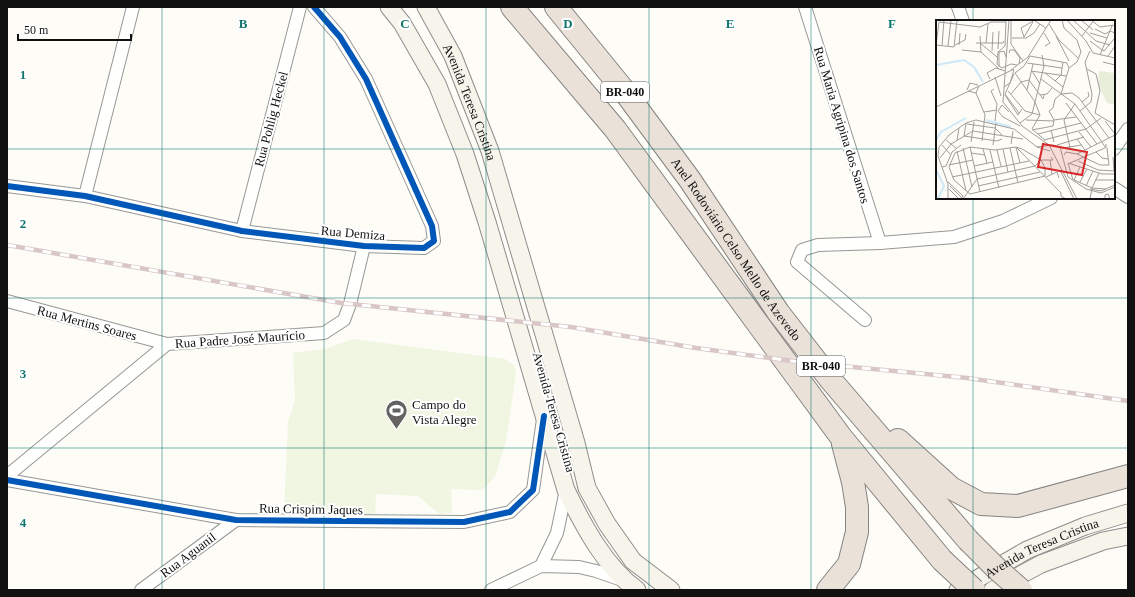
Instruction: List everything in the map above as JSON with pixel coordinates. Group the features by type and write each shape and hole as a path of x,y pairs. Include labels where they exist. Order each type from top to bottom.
{"highway":[{"name":"Anel Rodoviário Celso Mello de Azevedo","path":"512,7 615,129 841,437 942,560 974,590"},
{"name":"Anel Rodoviário Celso Mello de Azevedo","path":"556,7 627,94 690,180 778,312 830,378 968,540 1021,590"},
{"path":"830,378 951,488 981,504 1018,506 1128,476"},
{"path":"828,590 849,564 857,532 857,507 853,482 841,437"}],"main road":[{"name":"Avenida Teresa Cristina","path":"389,7 402,24 437,84 465,154 487,222 566,490 580,518 603,554 631,586"},
{"name":"Avenida Teresa Cristina","path":"426,7 453,56 490,151 576,443 587,488 607,524 632,561 671,590"},
{"name":"Avenida Teresa Cristina","path":"958,590 1028,550 1085,526 1128,514"},
{"name":"Avenida Teresa Cristina","path":"993,590 1041,564 1103,541 1128,536"}],"street":[{"path":"85,196 133,7"},
{"name":"Rua Pohlig Heckel","path":"242,231 300,7"},
{"name":"Rua Demiza","path":"7,186 85,196 242,231 364,246 424,248 434,241 432,226 366,79 340,37 314,7"},
{"name":"Rua Maria Agripina dos Santos","path":"805,7 880,243"},
{"path":"958,7 963,20"},
{"path":"1115,148 1128,129"},
{"path":"1115,189 1128,197"},
{"path":"864,320 797,262 802,250 818,246 954,237 1003,221 1049,199"},
{"name":"Rua Padre José Maurício","path":"7,476 167,344 324,333 344,320 350,304 364,246"},
{"name":"Rua Mertins Soares","path":"7,301 167,344"},
{"name":"Rua Crispim Jaques","path":"7,480 236,520 464,522 510,512 533,490 544,416"},
{"path":"542,566 557,533 566,490"},
{"name":"Rua Aguanil","path":"141,590 236,520"},
{"path":"491,590 542,566 579,566 596,571 631,586"}],"green space":[{"name":"Campo do Vista Alegre","path":"353,339 505,359 514,365 516,374 506,441 495,477 482,490 451,489 452,513 439,514 418,496 376,494 375,515 284,511 288,422 295,400 293,353 325,349"}],"railway":[{"path":"7,245 341,303 571,327 696,348 800,362 967,378 1128,401"}],"cycle path":[{"path":"7,186 85,196 242,231 364,246 424,248 434,241 432,226 366,79 340,37 314,7"},
{"path":"7,480 236,520 464,522 510,512 533,490 544,416"}],"place":[{"name":"Campo do Vista Alegre","path":"397,430"}]}
